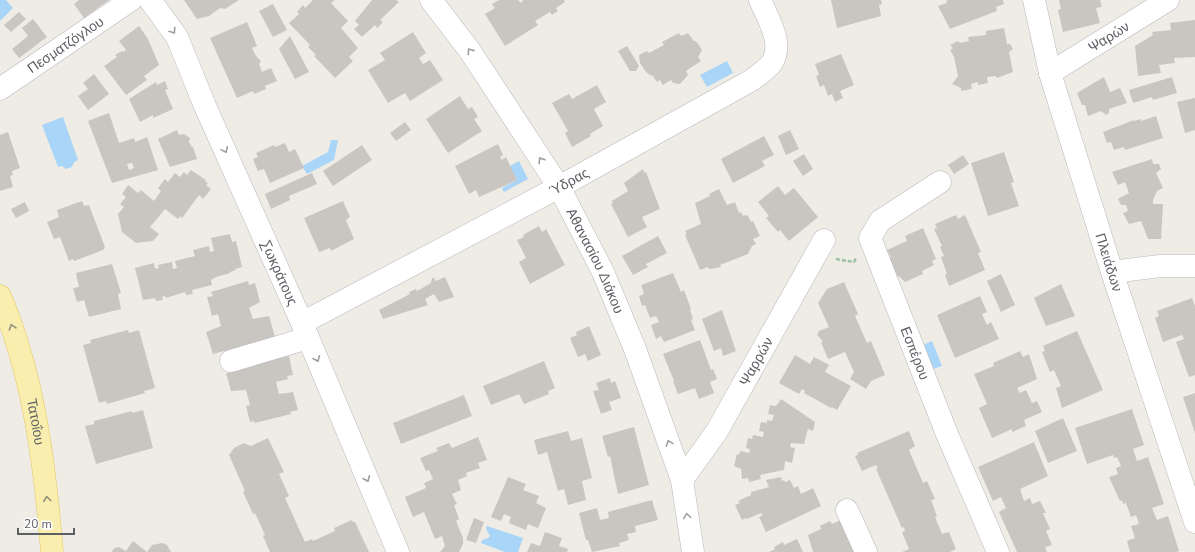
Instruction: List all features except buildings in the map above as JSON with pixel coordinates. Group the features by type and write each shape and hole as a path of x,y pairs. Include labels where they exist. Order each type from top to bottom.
{"main road":[{"name":"Τατοΐου","path":"0,296 21,359 34,414 48,506 52,552"}],"street":[{"name":"Πεσματζόγλου","path":"0,89 131,0"},
{"name":"Σωκράτους","path":"150,0 177,37 205,106 305,331 398,552"},
{"name":"Αθανασίου Διάκου","path":"431,0 470,51 558,187 603,272 635,348 682,480 693,552"},
{"name":"Ύδρας","path":"231,361 305,331 558,187 752,80 771,64 778,50 774,34 760,0"},
{"name":"Πλειάδων","path":"1034,0 1050,73 1112,272 1195,522"},
{"name":"Ψαρών","path":"1050,73 1168,0"},
{"path":"870,238 880,221 940,182"},
{"name":"Εσπέρου","path":"870,238 947,434 998,552"},
{"name":"Ψαρρών","path":"682,480 717,431 820,247"},
{"path":"1112,272 1160,266 1195,266"},
{"path":"847,510 866,552"}],"path":[{"path":"820,247 854,262 870,238"}],"water":[{"path":"0,0 6,0 13,8 0,21"},
{"path":"727,61 733,73 707,87 700,75"},
{"path":"63,117 78,160 74,162 72,167 66,169 62,166 58,167 42,125"},
{"path":"331,140 338,140 334,160 307,174 302,166 328,152"},
{"path":"519,161 528,179 504,192 502,188 517,180 510,166"},
{"path":"932,341 942,366 933,369 923,345"},
{"path":"487,526 523,538 518,552 505,552 481,543 482,540 490,536 486,529"}]}
